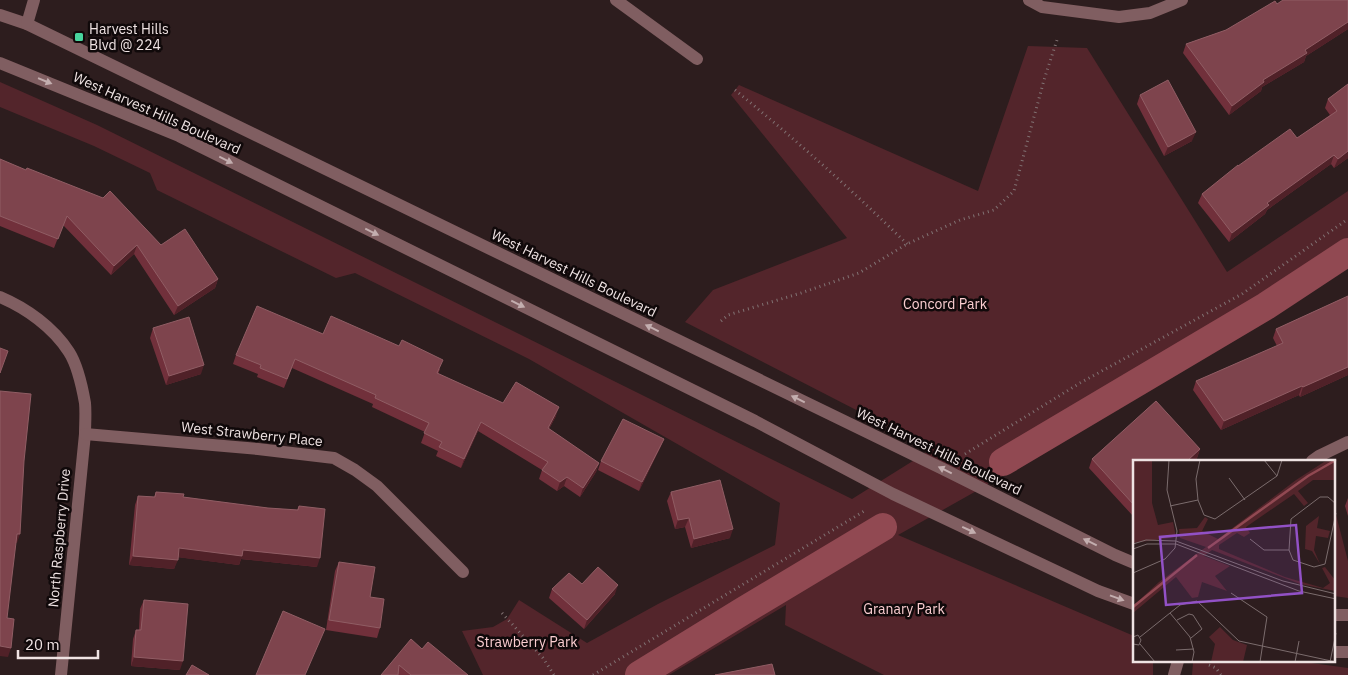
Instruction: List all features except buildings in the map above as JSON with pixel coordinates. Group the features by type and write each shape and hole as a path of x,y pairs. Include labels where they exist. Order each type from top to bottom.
{"street":[{"path":"27,24 34,0"},
{"path":"616,0 697,59"},
{"path":"1029,0 1042,7 1119,17 1150,13 1182,0"},
{"name":"West Harvest Hills Boulevard","path":"0,15 27,24 1133,563"},
{"name":"West Harvest Hills Boulevard","path":"0,63 179,136 746,417 893,494 1098,591 1133,604"},
{"name":"North Raspberry Drive","path":"0,297 34,316 54,333 69,352 79,373 85,404 84,434 62,675"},
{"name":"West Strawberry Place","path":"84,434 258,449 334,458 377,486 463,572"},
{"path":"1313,460 1348,442"},
{"path":"1174,675 1178,662"}],"path":[{"path":"721,321 728,315 859,273 907,244 960,220 994,210 1014,191 1044,80 1058,40"},
{"path":"735,90 799,143 907,244"},
{"path":"966,454 1080,383 1242,294 1348,219"},
{"path":"593,675 866,510"},
{"path":"502,613 544,658 554,675"},
{"path":"1209,665 1216,668 1221,675"}],"green space":[{"path":"1028,46 1087,48 1227,272 1348,191 1348,264 1125,404 898,535 1133,636 1133,662 1153,662 1153,675 884,675 785,625 786,605 669,675 483,675 462,631 493,627 507,619 519,600 587,643 658,604 775,545 780,503 529,359 355,273 336,278 157,190 150,173 94,146 0,107 0,82 97,125 852,499 932,449 685,322 713,290 847,238 731,95 739,85 978,191"},
{"path":"1336,515 1348,561 1348,598 1336,596"},
{"path":"1304,662 1348,668 1348,675 1192,675 1193,663"}],"waterway":[{"path":"1003,462 1266,306 1348,252"},
{"path":"639,675 883,527"}],"place":[{"name":"Harvest Hills Blvd @ 224","path":"79,37"}],"park label":[{"name":"Concord Park","path":"945,304"},
{"name":"Granary Park","path":"904,609"},
{"name":"Strawberry Park","path":"527,642"}]}
